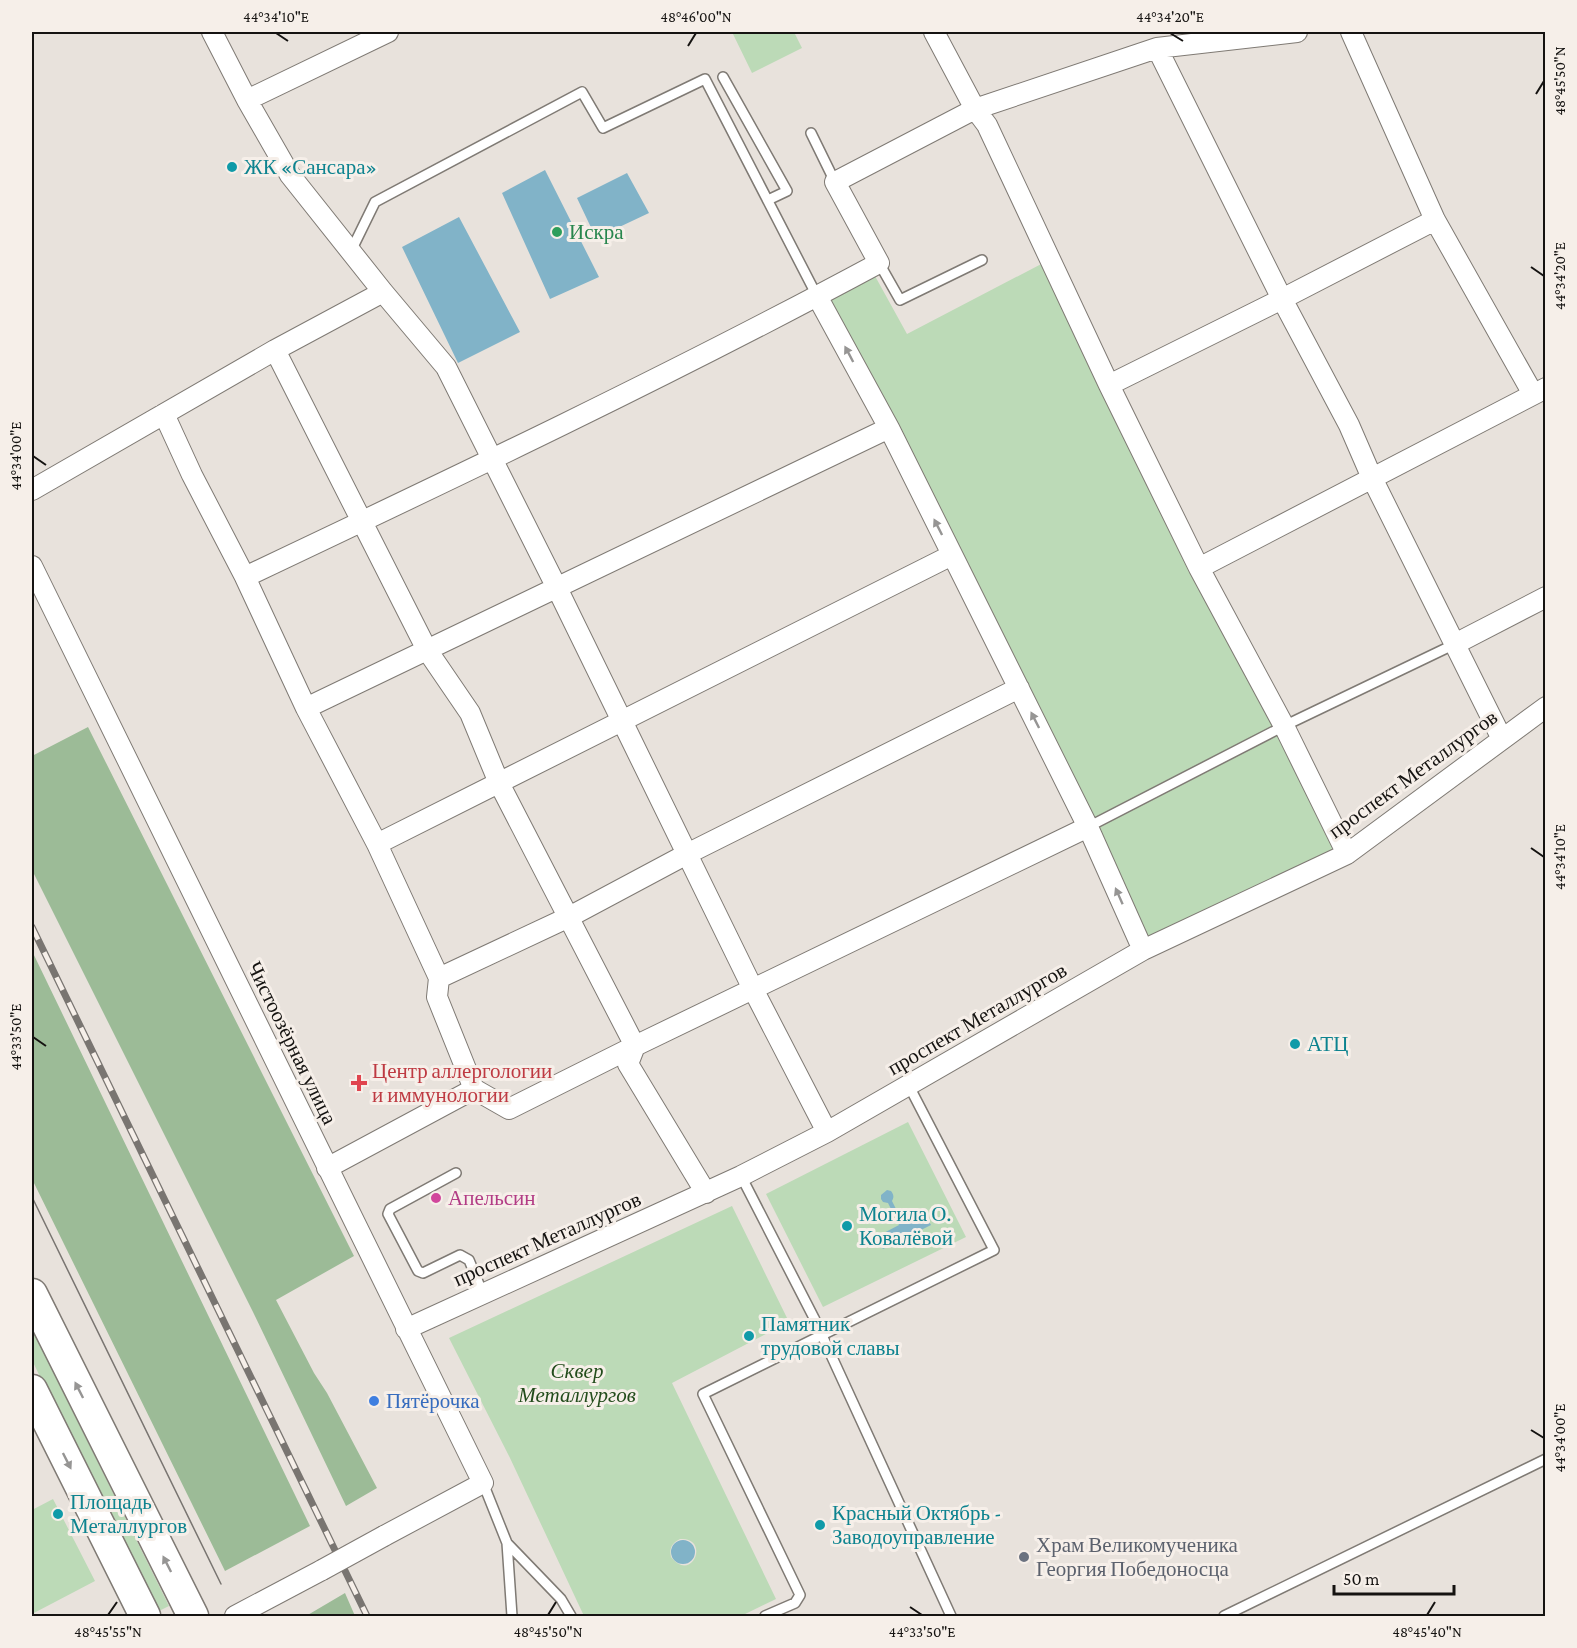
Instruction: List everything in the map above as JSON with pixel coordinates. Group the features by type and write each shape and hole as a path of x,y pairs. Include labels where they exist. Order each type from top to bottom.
{"main road":[{"path":"32,1294 193,1617"},
{"path":"32,1390 145,1617"}],"street":[{"path":"212,32 247,100 290,175 446,367 753,989 827,1132"},
{"path":"247,100 388,32"},
{"path":"934,32 975,109 987,125 1109,385 1199,568 1284,726 1347,854"},
{"path":"245,577 492,460 879,263 835,182 975,109 1157,48 1297,32"},
{"path":"1199,568 1539,391 1435,220 1351,32"},
{"path":"1157,48 1282,298 1349,425 1372,478 1502,739"},
{"path":"1109,385 1435,220"},
{"path":"32,490 275,350 383,292"},
{"path":"818,296 889,428 1019,688 1088,827 1143,950"},
{"path":"275,350 427,650 470,713 499,783 635,1046 628,1064 706,1193"},
{"path":"164,414 192,475 245,577 306,708 377,844 440,978 437,997 474,1089 509,1109 1088,827"},
{"path":"306,708 889,428"},
{"path":"377,844 952,555"},
{"name":"Чистоозёрная улица","path":"32,566 483,1484"},
{"path":"1455,644 1545,597"},
{"path":"440,978 569,917 687,854 1019,688"},
{"name":"проспект Металлургов","path":"406,1329 741,1176 827,1132 909,1086 1143,950 1347,854 1545,707"},
{"path":"327,1168 474,1089"},
{"path":"236,1617 483,1484"}],"lane":[{"path":"723,77 787,191 768,200"},
{"path":"351,252 375,202 582,92 603,128 705,79 818,296"},
{"path":"811,133 835,182"},
{"path":"879,263 900,300 982,260"},
{"path":"1088,827 1284,726 1455,644"},
{"path":"765,1617 795,1603 801,1595 703,1394 994,1250 909,1086"},
{"path":"456,1173 390,1209 388,1214 418,1271 423,1273 464,1256 469,1260 483,1294"},
{"path":"741,1176 822,1334 951,1617"},
{"path":"1224,1617 1545,1459"},
{"name":"Чистоозёрная улица","path":"483,1484 507,1543 512,1617"},
{"name":"Чистоозёрная улица","path":"507,1543 561,1599 571,1617"}],"green space":[{"path":"732,32 794,32 802,48 752,73"},
{"path":"1047,261 1346,850 1151,946 830,300 875,276 907,334"},
{"path":"88,727 354,1256 276,1300 377,1488 346,1506 253,1312 32,870 32,756"},
{"path":"32,951 310,1526 225,1571 32,1179"},
{"path":"908,1122 966,1237 823,1307 766,1194"},
{"name":"Сквер Металлургов","path":"732,1206 789,1322 672,1383 776,1599 741,1616 584,1616 510,1458 449,1338","holes":["680,1539 689,1540 695,1545 695,1557 691,1563 679,1564 671,1557 672,1546"]},
{"path":"32,1329 169,1606 153,1614 32,1360"},
{"path":"53,1499 95,1581 32,1614 32,1510"},
{"path":"345,1593 355,1616 306,1616"}],"water":[{"name":"Искра","path":"545,170 599,277 550,299 502,193"},
{"name":"Искра","path":"627,173 649,213 596,238 577,198"},
{"path":"459,217 520,332 458,363 402,247"},
{"path":"887,1190 893,1194 892,1201 903,1223 924,1213 931,1225 883,1249 876,1237 899,1225 888,1203 881,1199 881,1195"},
{"path":"683,1540 691,1544 695,1552 691,1560 683,1564 675,1560 671,1552 675,1544"}],"tram line":[{"path":"32,1197 221,1584"}],"railway":[{"path":"32,927 367,1616"}],"place":[{"name":"ЖК «Сансара»","path":"232,167"},
{"name":"Искра","path":"557,232"},
{"name":"АТЦ","path":"1295,1044"},
{"name":"Центр аллергологии и иммунологии","path":"359,1083"},
{"name":"Апельсин","path":"436,1198"},
{"name":"Могила О. Ковалёвой","path":"847,1226"},
{"name":"Памятник трудовой славы","path":"749,1336"},
{"name":"Пятёрочка","path":"374,1401"},
{"name":"Площадь Металлургов","path":"58,1514"},
{"name":"Красный Октябрь - Заводоуправление","path":"820,1525"},
{"name":"Храм Великомученика Георгия Победоносца","path":"1024,1557"}]}
